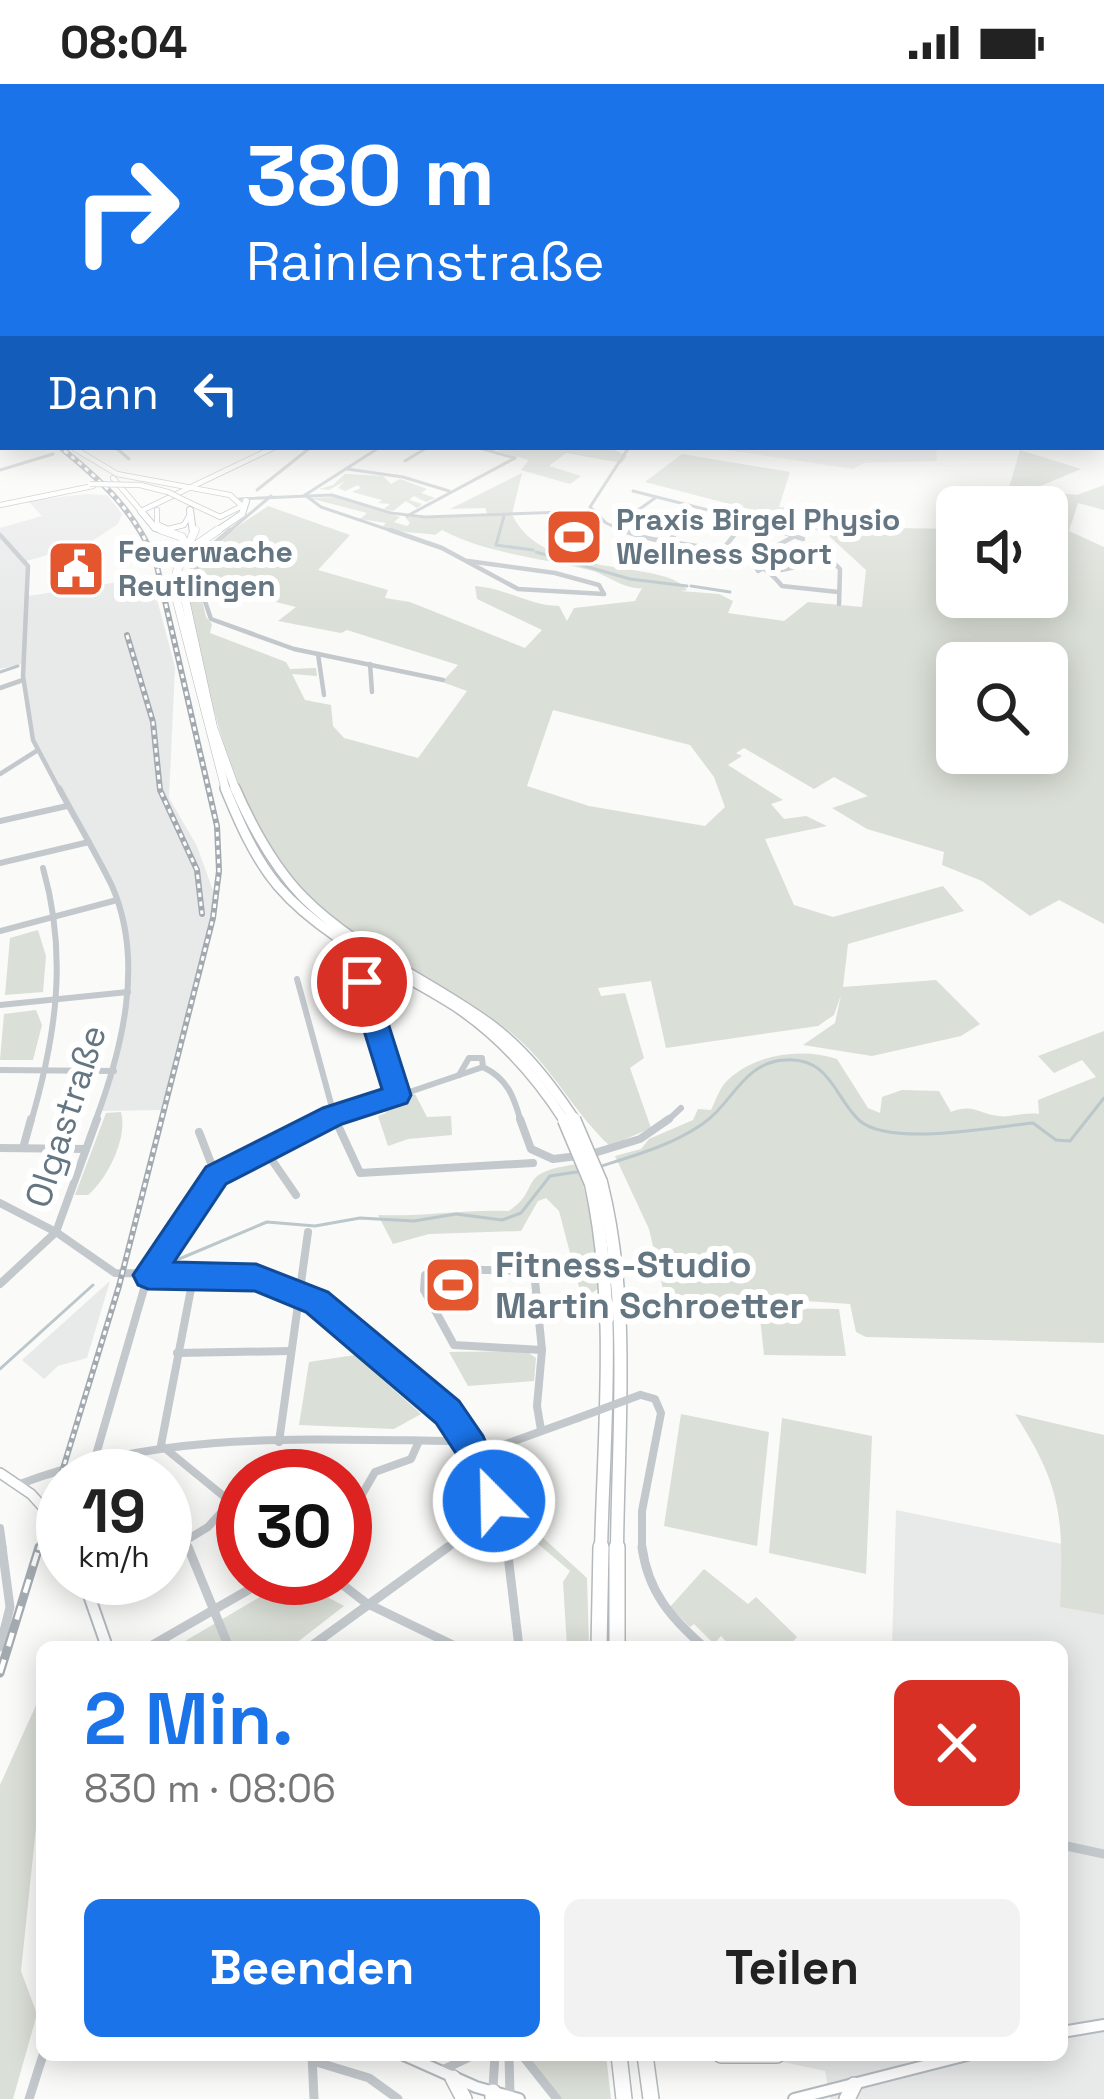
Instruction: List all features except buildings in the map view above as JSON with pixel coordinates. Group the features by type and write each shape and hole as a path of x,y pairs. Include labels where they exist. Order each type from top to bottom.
{"highway":[{"path":"191,549 244,512 243,500"},
{"path":"192,509 196,527 183,573 185,600 231,777 261,847 296,892 336,926 463,1001 502,1031 544,1074 569,1118 596,1183 614,1234 618,1295 617,1641"},
{"path":"141,511 153,527 182,537 191,549"},
{"path":"596,1183 607,1296 598,1641"},
{"path":"620,2061 624,2099"},
{"path":"646,2061 651,2099"},
{"path":"445,2075 464,2099"}],"main road":[{"path":"76,450 100,467 141,511"},
{"path":"100,467 243,500"},
{"path":"209,481 214,489"},
{"path":"0,503 92,485 166,493 208,516 239,511 243,500"},
{"path":"193,487 243,500"},
{"path":"157,510 157,524 173,529 188,522 192,509"}],"street":[{"path":"119,450 129,459"},
{"path":"141,511 268,450"},
{"path":"257,490 307,450"},
{"path":"305,495 376,450"},
{"path":"405,461 423,450"},
{"path":"407,515 515,458 487,450"},
{"path":"592,511 596,492 625,460 628,450"},
{"path":"0,470 54,454"},
{"path":"141,511 157,510 226,469"},
{"path":"347,469 403,477 449,491"},
{"path":"633,490 716,512"},
{"path":"305,495 312,503 467,562 504,584 584,596 605,592 594,583 558,574 467,562"},
{"path":"243,500 334,495 407,515 592,511 616,526 752,559 795,536"},
{"path":"268,496 201,551 195,562 213,621 318,654 442,680"},
{"path":"616,526 655,498"},
{"path":"670,541 698,509"},
{"path":"729,515 803,539"},
{"path":"721,552 746,519"},
{"name":"Olgastraße","path":"0,535 28,566 23,680 38,750 117,900 127,948 128,992 114,1071 56,1232"},
{"path":"817,546 839,569 838,604"},
{"path":"752,559 758,571 767,566 774,572 782,586 838,592"},
{"path":"774,572 831,560"},
{"path":"318,654 324,695"},
{"path":"370,664 372,692"},
{"path":"0,688 23,680"},
{"path":"0,774 38,750"},
{"path":"0,821 68,805"},
{"path":"0,863 89,842"},
{"path":"23,1148 46,1070 63,951 44,868"},
{"path":"0,932 117,900"},
{"path":"297,979 333,1116 363,1175 532,1163"},
{"path":"362,982 398,1095"},
{"path":"0,1005 128,992"},
{"path":"459,1076 472,1057 482,1058 483,1067"},
{"path":"98,1449 148,1275 216,1176 333,1116 483,1067 494,1072 515,1097 529,1146 553,1159 636,1142 664,1127 681,1108"},
{"path":"0,1070 114,1071"},
{"path":"199,1132 216,1176"},
{"path":"0,1148 86,1149"},
{"path":"266,1150 296,1195"},
{"path":"0,1203 56,1232 107,1269 148,1275 256,1277 299,1292 338,1317 428,1392 454,1420 476,1455 508,1545 518,1641"},
{"path":"0,1284 56,1232"},
{"path":"279,1442 308,1232"},
{"path":"541,1430 535,1403 543,1350 534,1271 472,1268 433,1270 425,1275 424,1290 454,1346 543,1350"},
{"path":"161,1445 194,1273"},
{"path":"178,1353 291,1351"},
{"path":"476,1455 640,1395 655,1399 661,1413 640,1521 642,1567 664,1611 697,1641"},
{"path":"372,1477 411,1459 419,1441"},
{"path":"141,1449 279,1442 449,1442"},
{"path":"161,1445 216,1491"},
{"path":"0,1473 36,1501"},
{"path":"20,1484 36,1478"},
{"path":"192,1537 216,1515"},
{"path":"0,1528 10,1606 0,1648"},
{"path":"372,1599 467,1532"},
{"path":"192,1557 226,1641"},
{"path":"92,1605 105,1641"},
{"path":"160,1641 223,1605"},
{"path":"318,1641 363,1605"},
{"path":"370,1605 437,1641"},
{"path":"1068,1846 1104,1854"},
{"path":"1068,2031 1104,2025"},
{"path":"29,2099 41,2061"},
{"path":"312,2061 314,2099"},
{"path":"321,2061 369,2078 398,2099"},
{"path":"416,2061 505,2097"},
{"path":"445,2075 465,2061"},
{"path":"496,2061 505,2097"},
{"path":"505,2097 508,2061"},
{"path":"527,2061 557,2099"},
{"path":"800,2099 850,2092 948,2061"}],"shaded area":[{"path":"614,450 627,456 622,463 566,453 549,466 581,476 570,484 521,470 529,460 498,451"},
{"path":"728,450 936,450 937,461 864,463 853,469"},
{"path":"1020,450 1081,469 1041,486 1010,486"},
{"path":"682,454 790,472 779,507 894,513 898,528 936,529 936,618 1068,618 1068,494 1104,485 1104,510 1078,503 1069,531 1104,547 1104,924 1059,900 1030,916 982,881 942,865 944,852 867,829 832,808 868,796 834,777 814,789 744,748 736,753 742,756 728,765 783,800 771,804 784,819 806,816 827,826 765,839 794,905 833,917 943,886 964,911 848,944 843,987 936,980 980,1024 961,1036 872,1056 803,1045 835,1023 841,995 834,1015 818,1026 666,1048 651,981 598,988 601,996 625,993 644,1058 630,1068 651,1128 610,1146 515,1036 459,996 361,939 320,908 287,872 261,832 224,744 186,577 193,561 206,617 212,624 210,633 286,662 290,669 316,668 317,676 292,674 305,700 331,705 333,726 344,738 418,758 467,691 442,682 458,665 347,630 341,633 278,621 296,607 199,583 197,558 204,549 268,506 350,535 318,570 388,590 385,598 410,602 525,648 542,630 477,599 475,586 559,606 567,621 574,608 635,601 642,588 589,570 477,545 442,530 435,535 389,529 383,526 386,523 360,519 367,513 309,498 336,497 400,517 394,522 407,526 405,517 488,516 485,508 450,509 522,473 512,514 527,535 549,550 675,580 687,590 680,591 719,594 733,601 728,613 784,621 808,602 862,607 866,570 829,536 799,522 645,482","holes":["553,710 690,745 714,777 725,807 705,826 589,806 527,786"]},
{"path":"345,474 383,476 391,484 400,479 427,489 421,493 435,498 426,502 414,496 409,500 422,504 417,508 406,501 393,511 384,509 390,504 378,503 382,500 352,492 361,488 358,485 345,491 338,488 345,481 329,490 319,489"},
{"path":"107,495 122,514 118,524 89,543 27,561 28,596 151,577 175,667 169,798 197,846 216,899 164,1110 101,1111 118,1060 128,960 115,896 34,743 22,664 0,669 0,528 42,516 28,501"},
{"path":"38,930 46,956 43,992 5,995 10,938"},
{"path":"36,1010 42,1025 33,1060 0,1060 4,1014"},
{"path":"1104,1031 1104,1343 866,1337 856,1332 850,1304 747,1297 671,1323 649,1229 615,1156 641,1149 649,1139 693,1120 698,1109 711,1110 736,1073 763,1059 823,1055 837,1059 868,1108 880,1113 882,1097 902,1090 939,1091 951,1112 1039,1114 1038,1100 1096,1077 1082,1060 1054,1073 1038,1056"},
{"path":"415,1094 427,1117 451,1116 452,1135 388,1146 378,1116 386,1113 382,1104"},
{"path":"121,1112 122,1133 109,1168 88,1195 75,1195 106,1113"},
{"path":"578,1164 593,1226 598,1289 590,1294 580,1291 559,1211 546,1198 538,1201 521,1231 429,1234 393,1244 378,1215 509,1211 537,1176"},
{"path":"110,1281 87,1358 58,1366 44,1379 22,1360"},
{"path":"759,1308 839,1309 846,1356 764,1355"},
{"path":"526,1351 536,1358 534,1381 468,1386 449,1352"},
{"path":"355,1355 421,1414 394,1429 299,1425 309,1362"},
{"path":"681,1414 769,1432 757,1546 664,1526"},
{"path":"1015,1414 1104,1435 1104,1615 1060,1607 1057,1506 1043,1464"},
{"path":"782,1418 872,1436 866,1574 769,1553"},
{"path":"500,1496 513,1499 541,1536 587,1578 589,1641 567,1641 563,1582 570,1571 537,1543"},
{"path":"896,1510 1062,1544 1060,1607 1104,1615 1104,2099 830,2099 825,2071 779,2061 1068,2061 1068,1641 892,1641"},
{"path":"704,1569 748,1604 756,1597 797,1637 793,1641 726,1641 721,1636 711,1641 670,1607"},
{"path":"246,1605 344,1606 299,1641 185,1641"},
{"path":"36,1705 36,1827 21,1971 36,2018 13,2099 0,2099 0,1785"},
{"path":"527,2061 607,2061 611,2099 557,2099"}],"waterway":[{"path":"504,516 496,545 533,550"},
{"path":"536,552 630,579 687,586"},
{"path":"691,586 730,592"},
{"path":"0,672 18,666"},
{"path":"598,1167 689,1132 712,1117 748,1076 785,1060 813,1065 860,1121 895,1133 1033,1123 1056,1140 1070,1141 1104,1098"},
{"path":"172,1262 267,1222 315,1226 360,1218 414,1221 456,1214 502,1220 521,1213 550,1176 583,1171"},
{"path":"0,1369 93,1285"}],"railway":[{"path":"64,450 116,498 156,562 217,826 219,871 213,918 119,1286 69,1449"},
{"path":"127,635 153,722 160,790 197,870 202,914"},
{"path":"0,1673 36,1557"}],"place":[{"name":"Praxis Birgel Physio Wellness Sport","path":"574,537"},
{"name":"Feuerwache Reutlingen","path":"76,569"},
{"name":"Fitness-Studio Martin Schroetter","path":"453,1285"}],"route":[{"path":"362,982 398,1095 333,1116 216,1176 148,1275 256,1277 317,1302 447,1412 471,1447 494,1501"}]}
